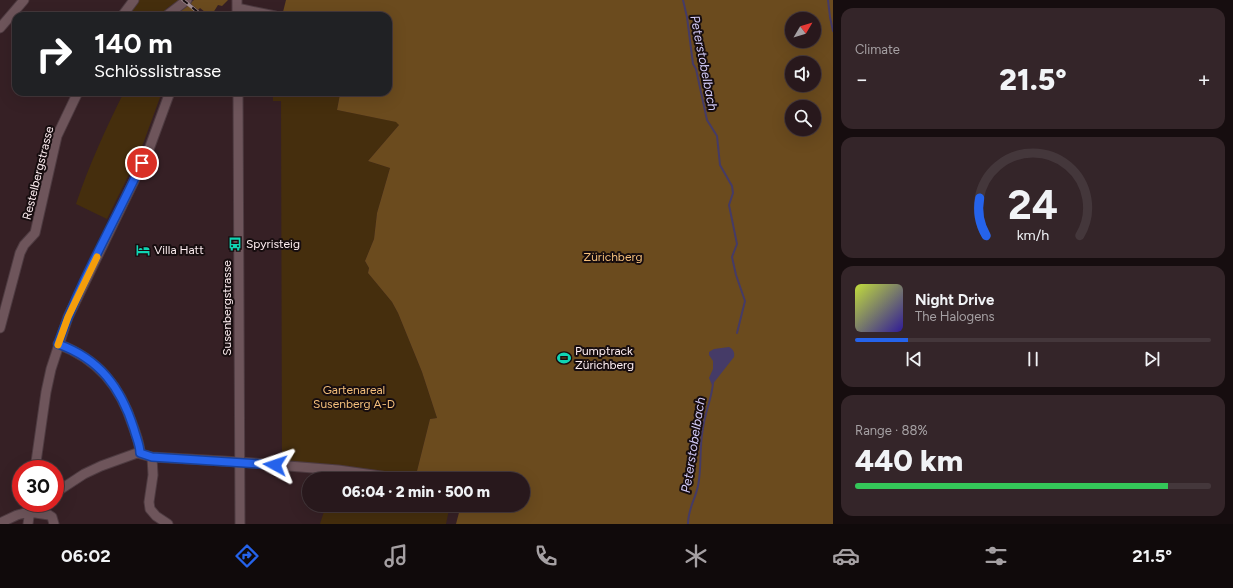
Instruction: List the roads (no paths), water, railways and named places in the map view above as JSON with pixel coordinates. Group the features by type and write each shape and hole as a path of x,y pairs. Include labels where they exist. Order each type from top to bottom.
{"street":[{"path":"14,12 24,0"},
{"path":"125,12 134,0"},
{"path":"171,12 187,0"},
{"path":"237,8 256,12"},
{"path":"0,28 12,14"},
{"name":"Restelbergstrasse","path":"0,328 20,253 24,245 35,233 57,136 76,96"},
{"path":"36,460 46,392 58,344 81,287 148,152 169,96"},
{"name":"Susenbergstrasse","path":"238,96 240,524"},
{"path":"58,344 72,349 86,358 106,376 121,398 129,416 139,444 140,453"},
{"path":"64,487 84,474 95,469 130,455 140,453 152,457 240,462 352,472"},
{"path":"152,457 153,475 149,502 150,509 156,516 168,524"},
{"path":"0,523 23,512"},
{"path":"28,524 30,512"},
{"path":"40,512 51,516 54,524"}],"waterway":[{"name":"Peterstobelbach","path":"683,0 687,17 693,64 696,69 707,120 717,136 720,165 732,186 733,193 729,205 737,244 732,257 736,275 745,301 737,333"},
{"path":"828,0 833,31"},
{"name":"Peterstobelbach","path":"688,524 689,514 698,486 702,435 713,383"}],"railway":[{"path":"183,0 198,12"}],"place":[{"name":"Spyristeig","path":"235,244"},
{"name":"Villa Hatt","path":"143,250"},
{"name":"Pumptrack Zürichberg","path":"564,358"}],"park label":[{"name":"Zürichberg","path":"613,257"},
{"name":"Gartenareal Susenberg A-D","path":"354,397"}]}
